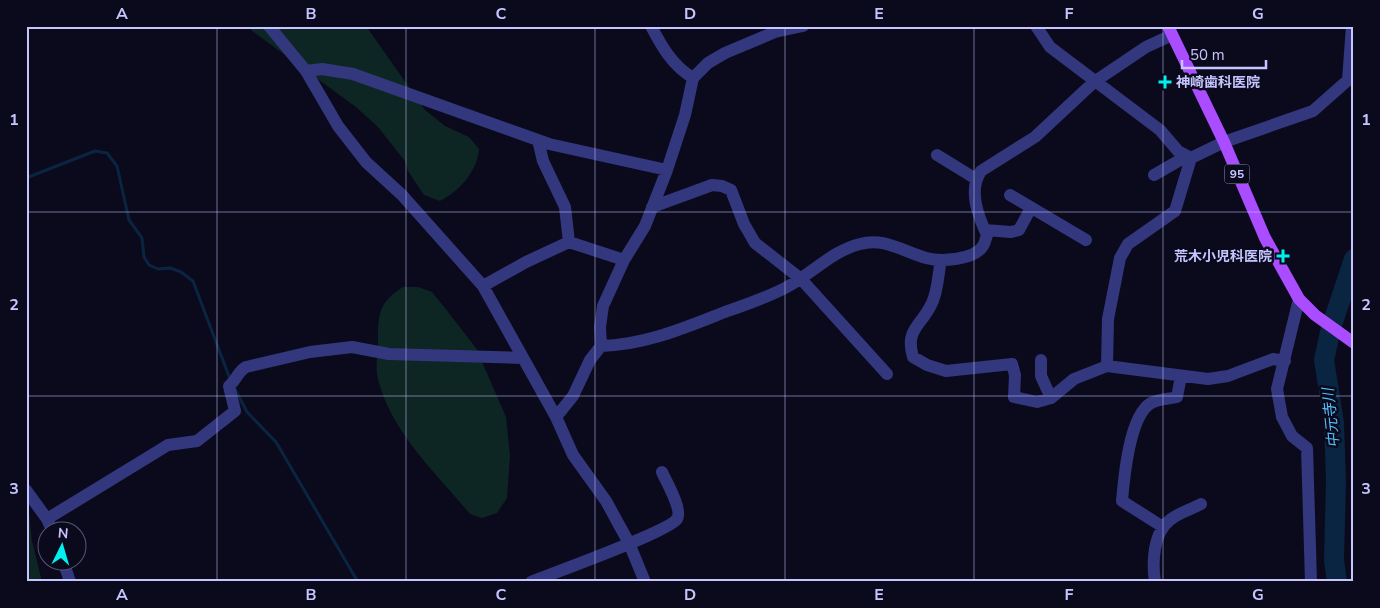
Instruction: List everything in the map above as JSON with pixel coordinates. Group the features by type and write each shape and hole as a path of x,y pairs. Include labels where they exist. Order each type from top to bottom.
{"main road":[{"name":"95","path":"1170,30 1224,142 1265,238 1299,299 1315,315 1354,343"}],"street":[{"path":"269,26 306,71 338,126 366,162 402,195 483,286 556,417 574,455 606,501 630,543 645,582"},
{"path":"651,26 662,47 678,69 693,78"},
{"path":"556,417 573,396 590,360 600,346 603,306 624,260 644,226 667,170 685,115 693,78 708,63 726,53 775,32 803,26"},
{"path":"1036,26 1050,47 1160,130 1178,151 1189,157"},
{"path":"1154,174 1224,142 1313,111 1348,80 1352,26"},
{"path":"600,346 626,345 664,336 759,299 801,279 834,255 862,243 895,245 926,258 941,260 976,252 984,246 987,235 975,197 976,179 981,171 1035,137 1094,82 1170,30"},
{"path":"306,71 322,69 353,74 538,140 667,170"},
{"path":"538,140 543,161 565,207 569,242"},
{"path":"937,155 976,179"},
{"path":"1107,366 1108,320 1120,258 1128,244 1175,211 1189,157"},
{"path":"652,207 666,204 712,185 722,186 731,190 744,224 755,243 801,279 887,374"},
{"path":"1010,195 1086,240"},
{"path":"985,230 1012,232 1019,230 1031,208"},
{"path":"483,286 526,262 569,242 624,260"},
{"path":"941,260 932,305 912,332 910,346 914,357 927,365 946,371 1012,364 1015,375 1014,397 1037,402 1051,398 1074,379 1107,366 1208,379 1228,376 1273,359 1285,361"},
{"path":"1299,299 1285,361 1278,376 1277,389 1282,417 1292,436 1307,448 1308,563 1311,582"},
{"path":"57,520 168,445 197,441 213,430 235,411 233,383 238,372 246,367 310,352 352,347 389,354 523,358"},
{"path":"1042,360 1042,376 1051,398"},
{"path":"1163,527 1122,501 1125,465 1136,424 1150,404 1177,397 1181,376"},
{"path":"531,582 630,543 669,525 677,518 679,510 662,472"},
{"path":"26,490 47,520"},
{"path":"1155,582 1152,566 1155,548 1163,527 1170,519 1201,504"},
{"path":"66,570 70,582"}],"green space":[{"path":"250,26 366,26 425,110 445,126 469,137 479,149 478,157 471,173 454,192 440,201 424,195 408,171 405,161 378,127 356,107 251,30"},
{"path":"403,287 418,287 432,292 445,308 476,348 506,417 510,456 507,498 497,513 482,518 470,514 416,451 393,417 384,398 377,370 380,316 389,298"},
{"path":"26,485 32,541 42,582 26,582"}],"waterway":[{"path":"26,178 95,151 107,153 117,166 129,220 142,238 144,257 149,265 158,269 170,268 181,272 193,281 230,379"},
{"name":"中元寺川","path":"1337,582 1334,560 1336,481 1334,423 1324,360 1331,328 1354,259"},
{"path":"235,389 247,412 276,442 358,582"}],"place":[{"name":"神崎歯科医院","path":"1165,82"},
{"name":"荒木小児科医院","path":"1283,256"}]}
